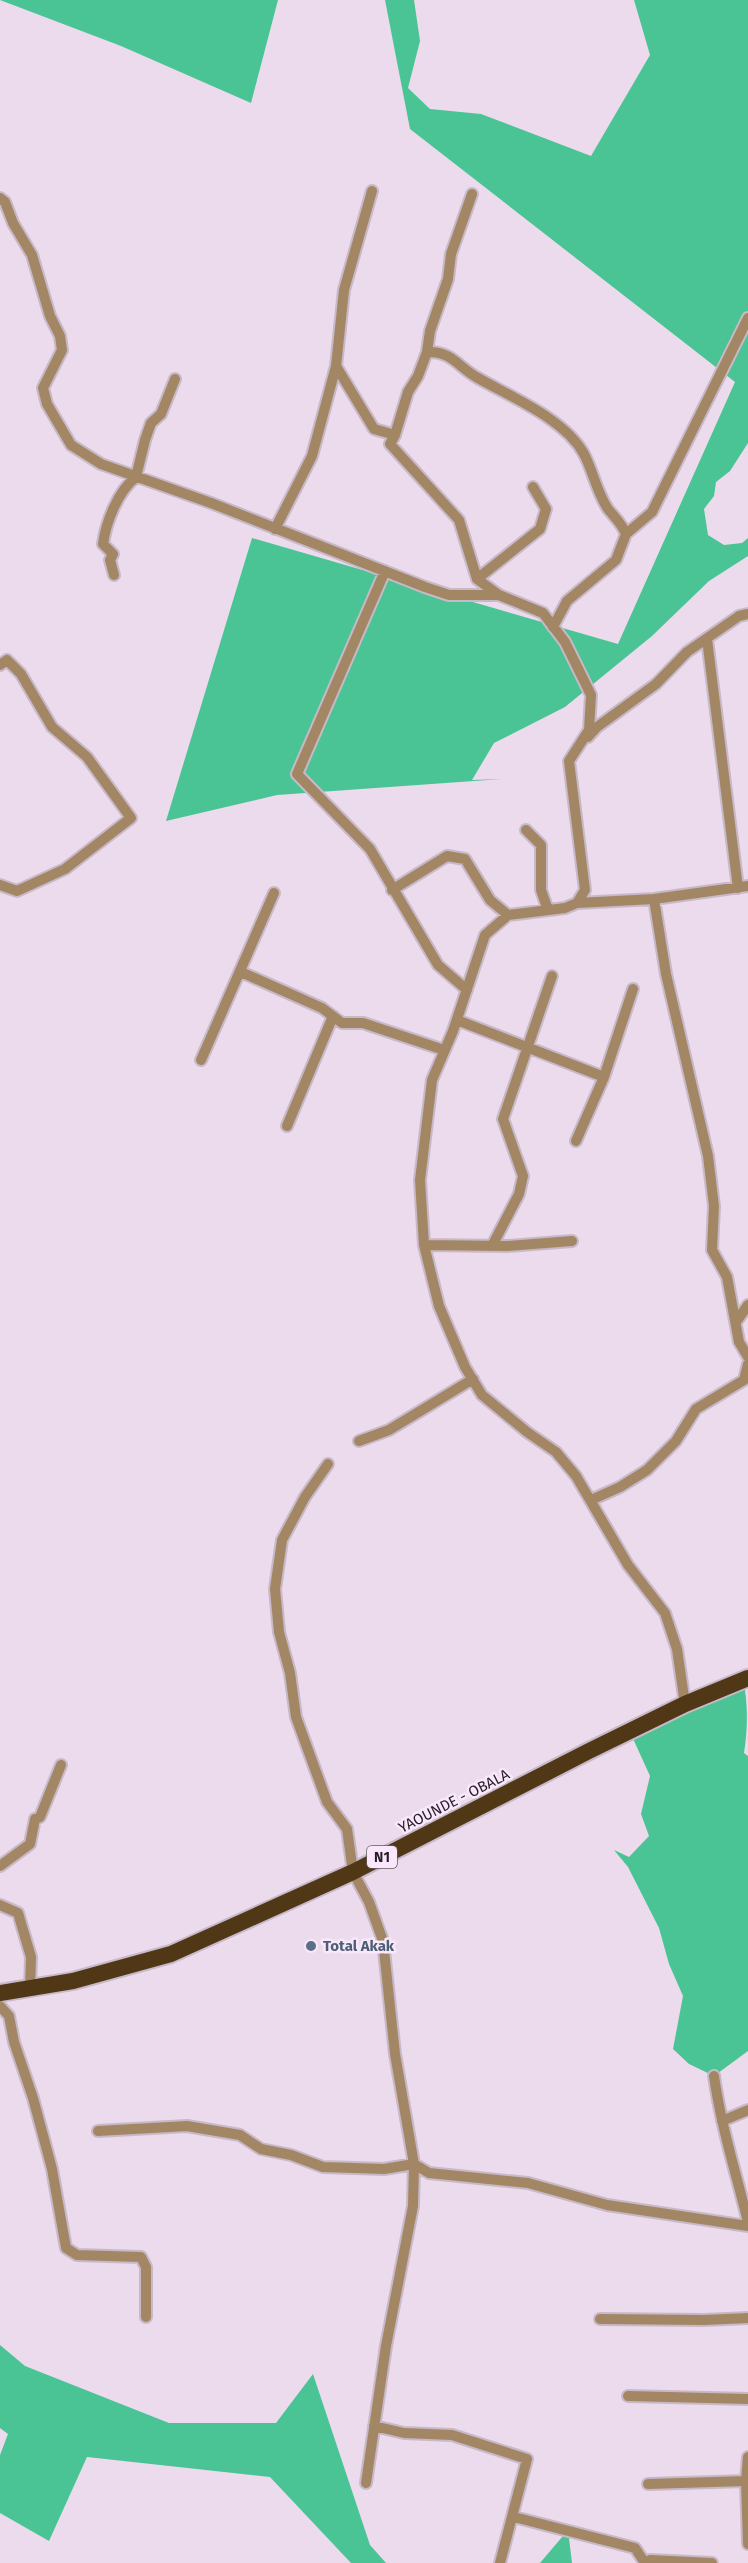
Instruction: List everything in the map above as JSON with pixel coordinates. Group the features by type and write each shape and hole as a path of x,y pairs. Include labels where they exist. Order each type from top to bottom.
{"highway":[{"name":"YAOUNDE - OBALA","path":"0,1993 30,1990 171,1954 353,1872 685,1704 748,1678"}],"street":[{"path":"275,530 312,456 336,366 344,290 372,191"},
{"path":"472,194 451,255 448,279 430,331 427,352 418,376 408,392 390,444 459,520 477,579 499,595 543,613 565,642 591,695 590,730 582,744"},
{"path":"0,198 5,202 13,223 32,255 50,316 60,336 62,350 44,382 47,404 71,445 101,464 211,502 275,530 449,595 499,595"},
{"path":"553,627 567,602 616,560 626,534 652,512 748,318"},
{"path":"427,352 439,351 455,358 474,376 562,428 584,454 608,509 621,520 626,534"},
{"path":"336,366 374,429 395,435"},
{"path":"114,575 110,560 113,554 103,544 105,532 126,485 136,477 145,440 152,423 161,414 175,379"},
{"path":"477,579 540,528 546,509 533,487"},
{"path":"386,571 297,774 370,849 438,965 467,990"},
{"path":"577,903 585,890 584,863 569,761 574,751 597,727 643,694 687,652 739,616 748,614"},
{"path":"685,1704 677,1649 665,1612 628,1565 576,1476 556,1452 482,1395 472,1378 439,1306 424,1245 420,1180 432,1080 457,1020 485,935 508,915 565,908 577,903 654,899 743,887 707,639"},
{"path":"0,665 7,660 21,674 52,727 87,757 131,818 65,869 17,891 0,885"},
{"path":"526,830 541,845 541,890 548,910"},
{"path":"392,890 447,856 465,859 490,900 508,915"},
{"path":"201,1060 242,972 274,893"},
{"path":"654,899 666,974 708,1156 714,1206 712,1250 727,1277 739,1341 748,1357"},
{"path":"242,972 322,1008 342,1023 363,1023 444,1050"},
{"path":"492,1246 519,1194 522,1176 503,1119 552,976"},
{"path":"576,1141 604,1077 633,989"},
{"path":"287,1126 333,1016"},
{"path":"457,1020 604,1077"},
{"path":"424,1245 492,1246 572,1241"},
{"path":"736,1322 748,1305"},
{"path":"591,1500 620,1488 647,1470 676,1441 696,1409 744,1380 748,1364"},
{"path":"359,1441 389,1430 472,1378"},
{"path":"328,1464 305,1497 282,1540 275,1589 279,1632 290,1673 296,1717 327,1802 347,1829 353,1872 369,1902 383,1941 395,2054 414,2164 413,2206 366,2483"},
{"path":"0,1866 30,1844 35,1819 40,1817 61,1765"},
{"path":"0,1905 18,1913 31,1957 30,1990"},
{"path":"0,2006 9,2016 14,2042 22,2059 36,2108 52,2169 66,2248 78,2255 141,2257 146,2266 146,2317"},
{"path":"714,2076 722,2121 748,2222"},
{"path":"722,2121 748,2110"},
{"path":"98,2131 187,2126 240,2135 261,2149 291,2155 323,2167 384,2169 414,2164 429,2173 528,2182 607,2205 748,2226"},
{"path":"600,2319 748,2318"},
{"path":"628,2396 748,2399"},
{"path":"374,2426 404,2433 452,2435 527,2459 500,2563"},
{"path":"748,2457 746,2481 748,2544"},
{"path":"648,2484 746,2481"},
{"path":"513,2517 635,2548 645,2563 650,2560 712,2563"}],"green space":[{"path":"0,0 278,0 251,103 121,46"},
{"path":"385,0 414,0 420,41 408,88 430,109 481,114 591,156 650,55 634,0 748,0 748,443 730,471 716,482 714,496 704,509 708,535 724,545 742,543 748,538 748,556 709,581 652,636 565,707 494,743 472,780 502,779 277,795 166,821 252,538 618,644 735,382 410,129"},
{"path":"743,1678 747,1715 744,1753 748,1756 748,2051 714,2076 689,2064 673,2049 683,1996 669,1964 659,1928 628,1867 614,1850 629,1857 649,1836 641,1814 650,1776 630,1732"},
{"path":"0,2345 25,2366 169,2423 276,2423 313,2374 370,2545 386,2563 351,2563 270,2477 87,2457 49,2541 0,2513 0,2455 8,2434 0,2428"},
{"path":"568,2530 572,2563 540,2563"}],"place":[{"name":"Total Akak","path":"311,1946"}]}
